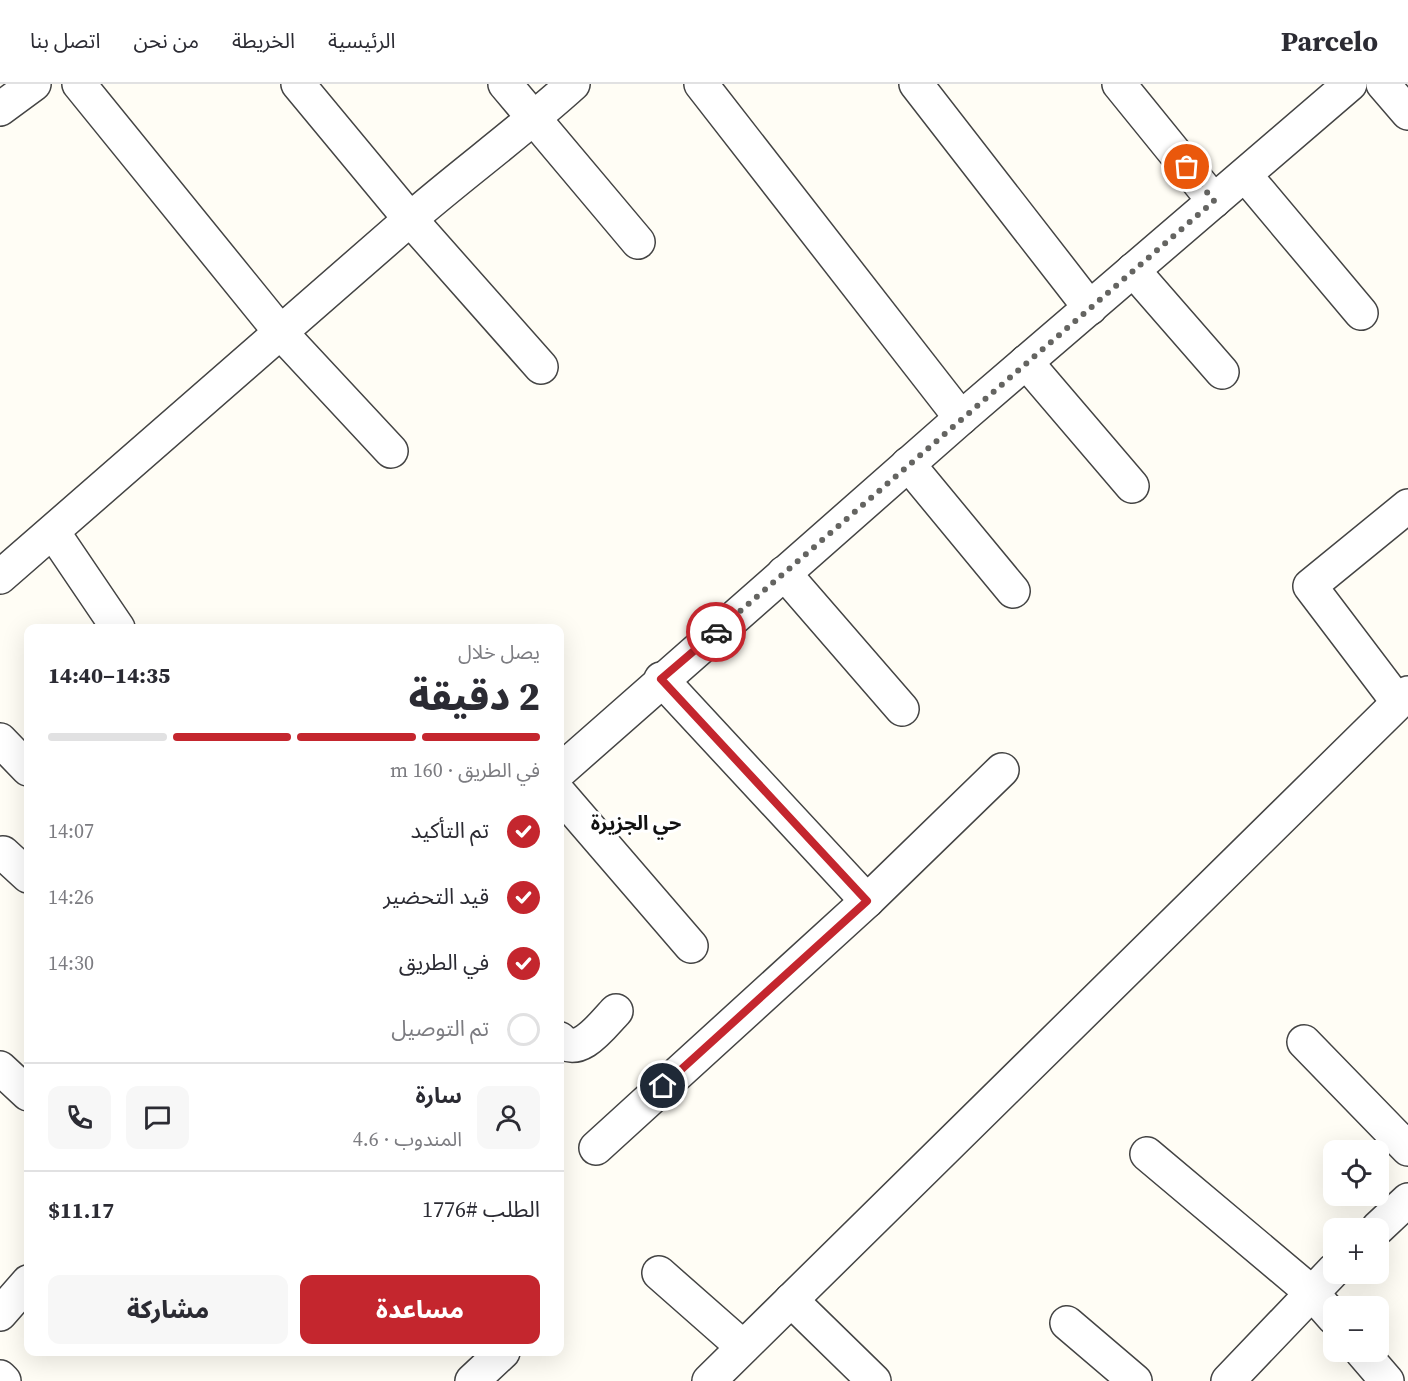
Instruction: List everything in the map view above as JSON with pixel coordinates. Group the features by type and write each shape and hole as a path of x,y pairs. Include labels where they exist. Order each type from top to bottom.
{"street":[{"path":"0,109 34,84"},
{"path":"79,84 282,334 391,451"},
{"path":"298,84 410,219 541,367"},
{"path":"505,84 638,242"},
{"path":"0,577 282,334 410,219 533,120 573,84"},
{"path":"701,84 961,418"},
{"path":"916,84 1090,308"},
{"path":"1119,84 1214,201"},
{"path":"1383,84 1408,113"},
{"path":"564,767 661,679 908,464 1245,175 1337,88"},
{"path":"1245,175 1362,313"},
{"path":"1133,270 1222,372"},
{"path":"1026,362 1132,486"},
{"path":"908,464 1013,591"},
{"path":"709,1381 1403,697 1310,586 1408,506"},
{"path":"53,532 115,624"},
{"path":"784,573 902,709"},
{"path":"661,679 867,901"},
{"path":"0,740 24,766"},
{"path":"596,1148 867,901 1002,770"},
{"path":"564,799 691,946"},
{"path":"3,853 24,872"},
{"path":"564,1041 572,1046 585,1042 616,1011"},
{"path":"1304,1042 1408,1149"},
{"path":"0,1068 24,1091"},
{"path":"1148,1154 1322,1281 1327,1296"},
{"path":"1389,1218 1408,1200"},
{"path":"659,1273 743,1347"},
{"path":"1228,1381 1322,1281"},
{"path":"791,1300 874,1381"},
{"path":"1067,1323 1135,1381"},
{"path":"472,1381 499,1356"},
{"path":"1371,1362 1387,1381"},
{"path":"0,1377 4,1381"}],"way so far":[{"path":"716,632 1214,201 1187,167"}],"district":[{"name":"حي الجزيرة","path":"636,823"}],"route":[{"path":"663,1086 867,901 661,679 716,632"}]}
